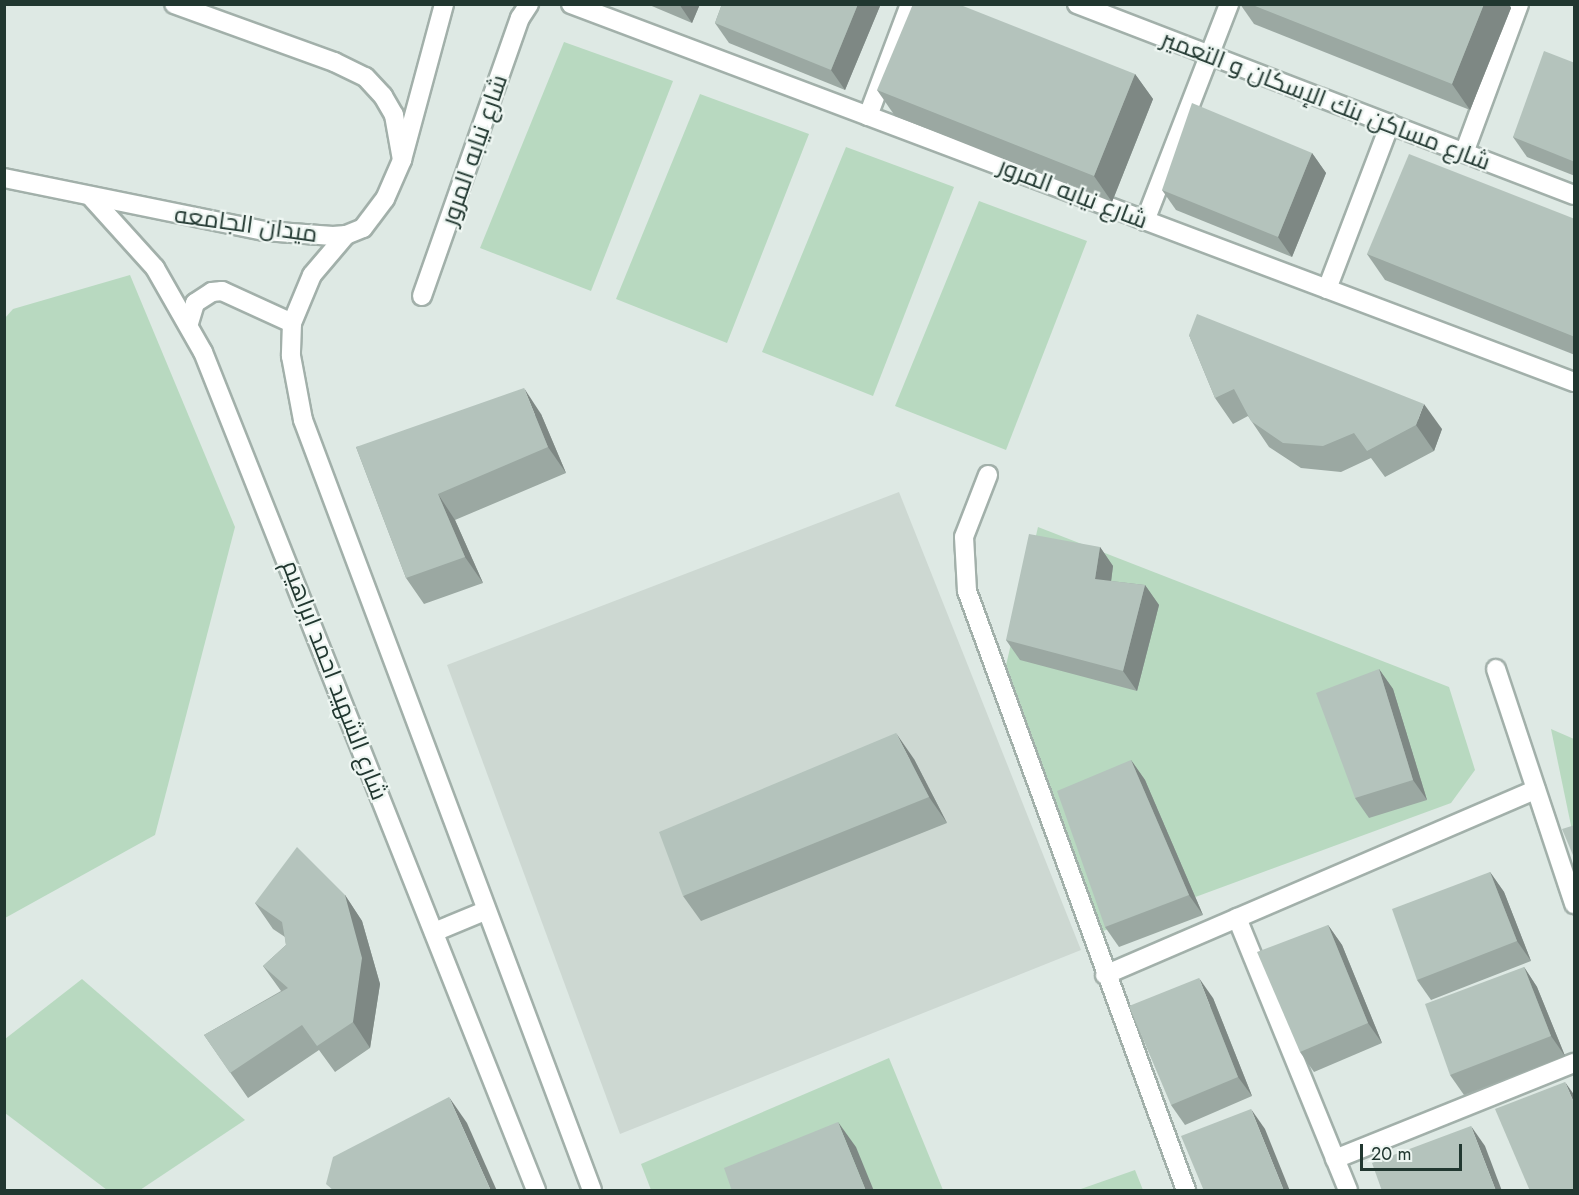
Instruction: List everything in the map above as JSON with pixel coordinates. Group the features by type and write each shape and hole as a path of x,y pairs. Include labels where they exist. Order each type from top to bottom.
{"street":[{"path":"174,4 334,62 365,77 383,96 394,115 402,160"},
{"name":"ميدان الجامعه","path":"4,178 264,231 346,236 363,228 375,214 402,160 444,4"},
{"name":"شارع نيابه المرور","path":"422,296 520,18 529,4"},
{"name":"شارع نيابه المرور","path":"571,4 1575,382"},
{"path":"868,116 910,4"},
{"name":"شارع مساكن بنك الإسكان و التعمير","path":"1077,4 1575,195"},
{"path":"1145,220 1229,4"},
{"path":"1464,153 1519,4"},
{"path":"1327,289 1390,124"},
{"name":"شارع الشهيد احمد ابراهيم","path":"90,195 155,267 189,323 264,498 536,1191"},
{"path":"346,236 312,275 292,323 291,356 303,420 592,1191"},
{"path":"189,323 195,303 212,292 222,291 292,323"},
{"path":"988,475 963,537 967,591 1105,975 1186,1191"},
{"path":"1496,669 1575,904"},
{"path":"1105,975 1536,789"},
{"path":"434,932 485,910"},
{"path":"1237,918 1348,1191"},
{"path":"1335,1159 1575,1063"}],"shaded area":[{"path":"899,492 1081,950 620,1134 447,665"}],"green space":[{"path":"564,42 673,81 591,291 480,248"},
{"path":"700,94 809,134 727,343 616,299"},
{"path":"846,147 954,187 873,396 762,352"},
{"path":"979,201 1087,241 1006,450 895,406"},
{"path":"130,275 235,527 155,835 5,918 5,318 13,309"},
{"path":"1038,527 1449,687 1475,770 1451,803 1095,934 1004,674"},
{"path":"1551,729 1574,739 1574,840"},
{"path":"82,979 245,1120 140,1190 107,1190 5,1113 5,1039"},
{"path":"889,1058 943,1190 651,1190 641,1164"},
{"path":"1135,1170 1143,1190 1078,1190"}],"building":[{"path":"722,4 858,4 831,70 715,23"},
{"path":"913,4 958,4 1135,74 1094,176 877,90"},
{"path":"1250,4 1484,4 1452,84"},
{"path":"1544,51 1575,63 1575,162 1513,137"},
{"path":"1192,103 1312,153 1278,237 1162,190"},
{"path":"1409,154 1575,219 1575,337 1367,254"},
{"path":"1197,314 1424,404 1416,425 1367,451 1354,433 1323,446 1283,443 1251,421 1234,389 1215,398 1189,335"},
{"path":"524,388 548,447 438,494 465,557 406,578 356,447"},
{"path":"1029,534 1100,547 1095,579 1145,585 1123,671 1006,640"},
{"path":"1379,669 1413,780 1355,798 1316,693"},
{"path":"896,733 929,797 683,896 659,832"},
{"path":"1131,760 1189,895 1105,927 1057,791"},
{"path":"1575,825 1575,860 1562,829"},
{"path":"297,847 345,895 362,958 353,1022 317,1046 302,1025 230,1073 204,1035 288,988 263,966 286,945 282,922 255,903"},
{"path":"1490,872 1517,941 1417,980 1392,909"},
{"path":"1328,925 1368,1023 1300,1052 1257,952"},
{"path":"1524,967 1551,1036 1450,1075 1425,1004"},
{"path":"1199,978 1238,1077 1171,1105 1129,1006"},
{"path":"1565,1082 1575,1105 1575,1191 1530,1191 1495,1109"},
{"path":"449,1097 491,1191 334,1191 326,1184 333,1157"},
{"path":"1251,1109 1284,1191 1204,1191 1181,1136"},
{"path":"838,1122 866,1191 732,1191 724,1168"},
{"path":"1471,1126 1496,1191 1382,1191 1372,1163"}]}
